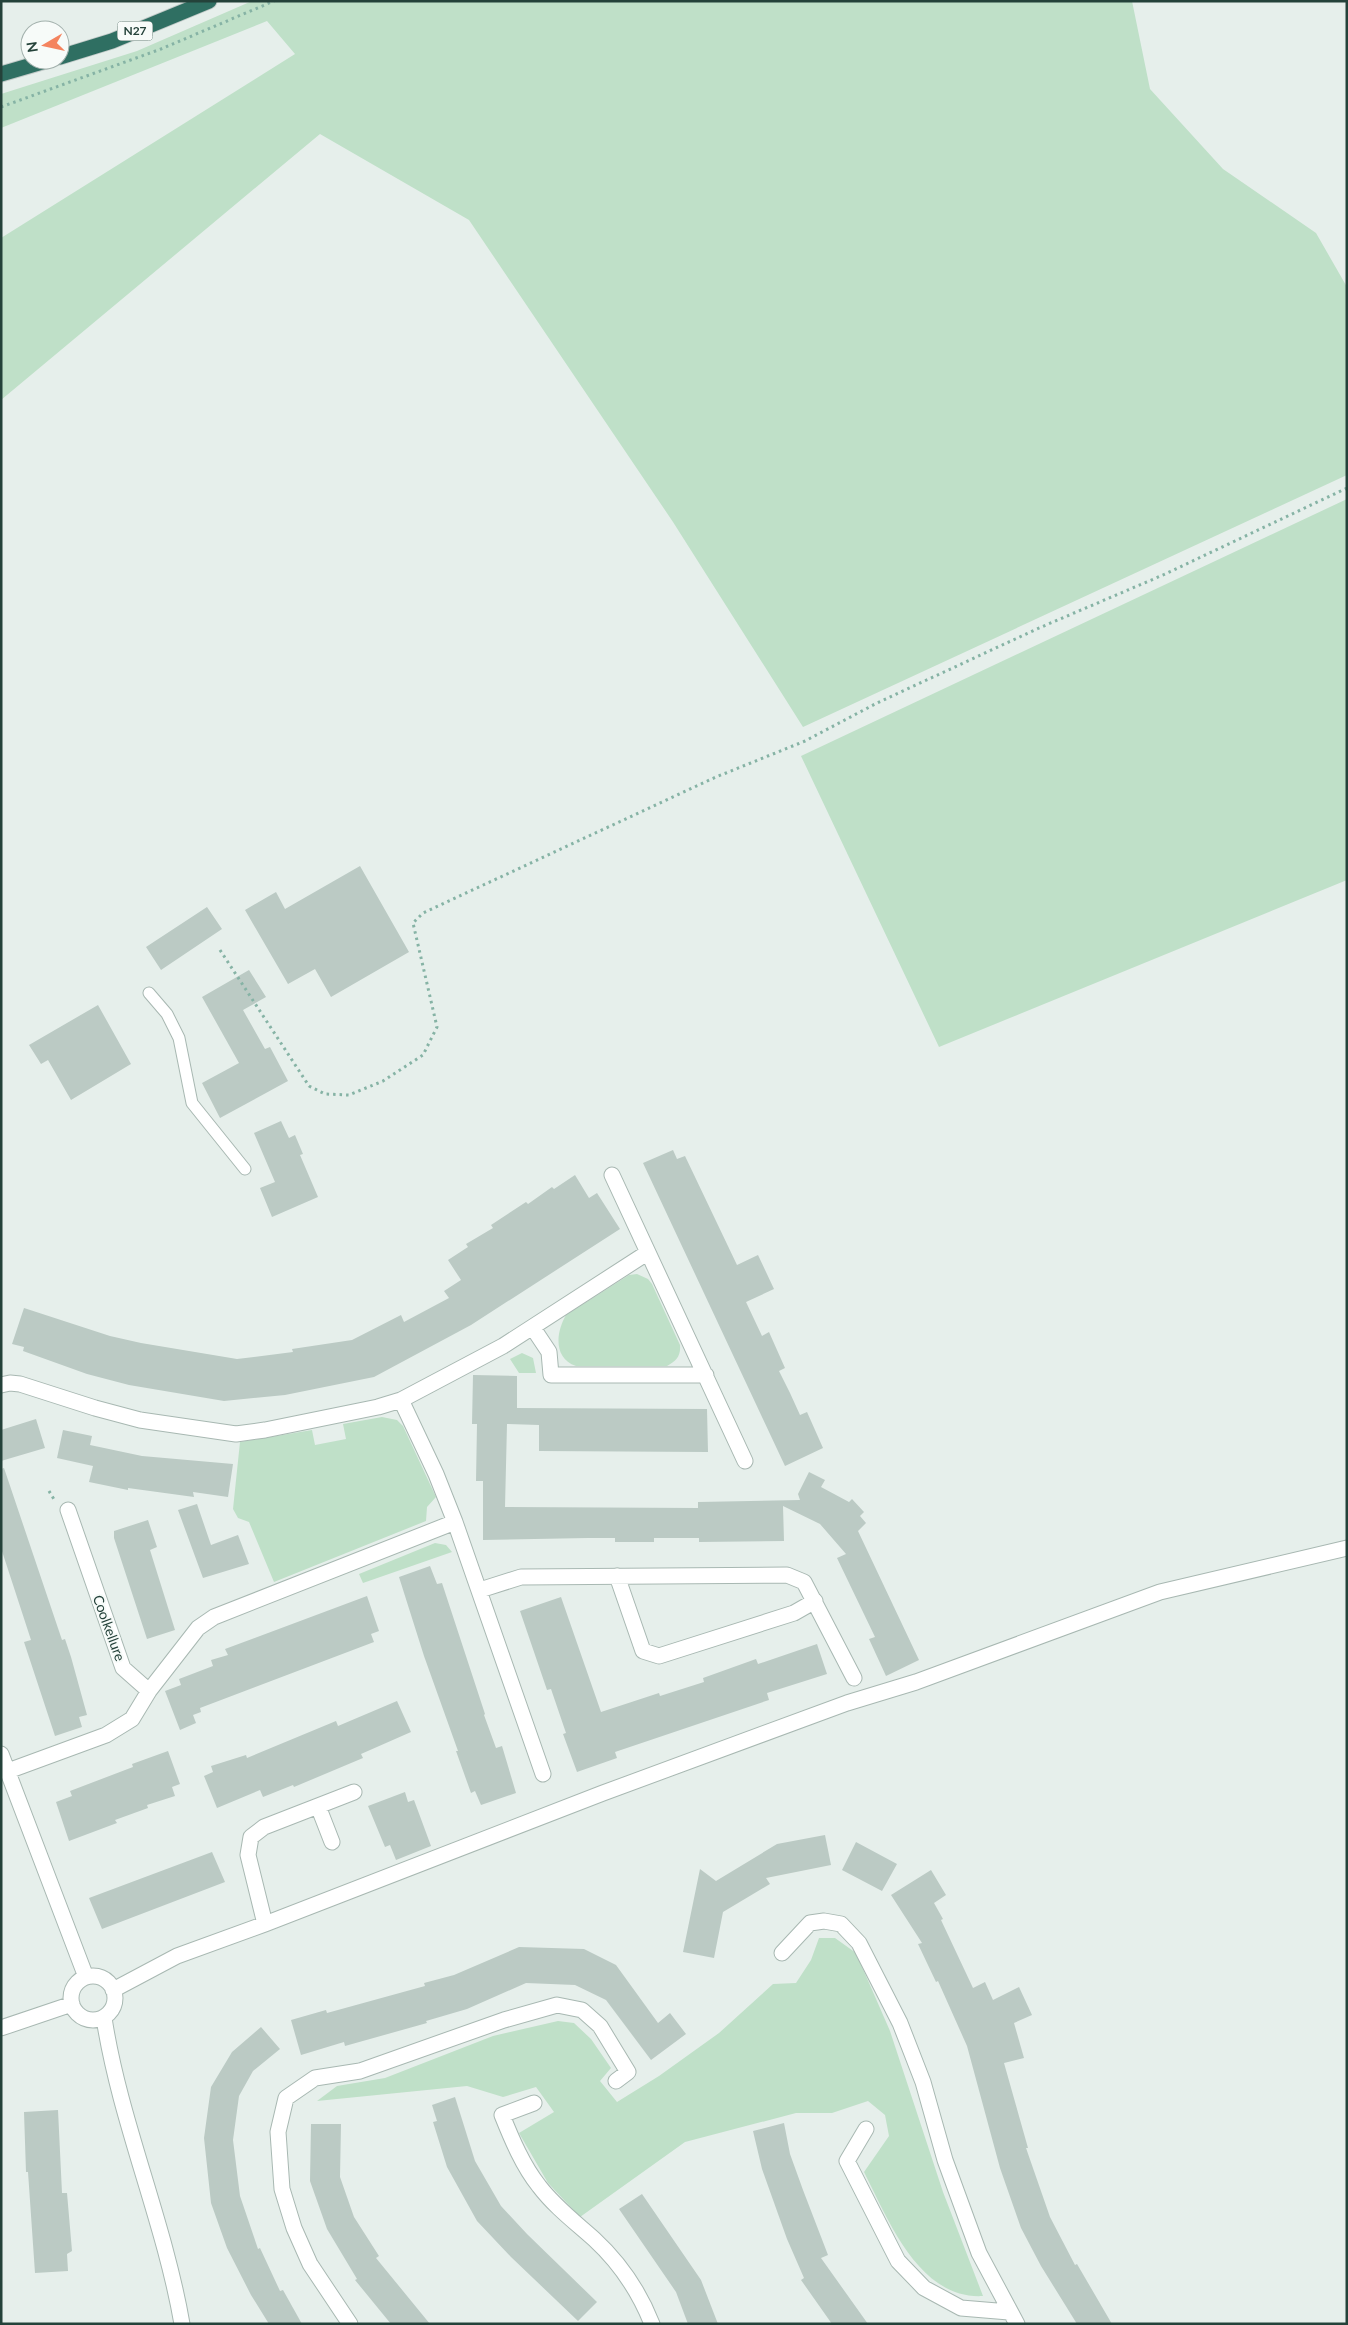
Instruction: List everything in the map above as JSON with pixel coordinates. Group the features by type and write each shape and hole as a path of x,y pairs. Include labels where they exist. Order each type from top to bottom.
{"highway":[{"name":"N27","path":"70,54 112,41 209,1"},
{"path":"1,74 20,68"}],"street":[{"path":"612,1175 746,1461"},
{"path":"1,1385 10,1383 20,1384 140,1420 236,1434 321,1419 401,1400 533,1328 647,1253"},
{"path":"533,1328 549,1352 551,1375 706,1375"},
{"path":"401,1400 456,1522 544,1774"},
{"name":"Coolkellure","path":"68,1510 123,1668 149,1690"},
{"path":"8,1772 106,1734 132,1720 149,1690 198,1628 214,1617 456,1522"},
{"path":"113,1990 176,1956 265,1924 621,1786 847,1703 916,1682 1160,1592 1347,1548"},
{"path":"480,1590 521,1577 787,1575 804,1582 854,1678"},
{"path":"617,1576 643,1651 659,1656 794,1613 815,1601"},
{"path":"1,1754 86,1977"},
{"path":"265,1924 248,1855 251,1837 264,1827 354,1792"},
{"path":"318,1806 332,1842"},
{"path":"782,1953 810,1923 824,1921 841,1924 860,1943 903,2031 923,2082 957,2197 979,2253 1013,2318"},
{"path":"86,1977 99,1977 105,1980 113,1990 115,2002 109,2014 104,2018 91,2020 84,2018 79,2015 72,2004 72,1991 75,1985 86,1977"},
{"path":"1,2028 72,2004"},
{"path":"350,2324 310,2264 294,2228 282,2189 278,2132 286,2098 315,2078 360,2071 504,2020 557,2005 582,2010 601,2028 628,2072 616,2081"},
{"path":"104,2018 121,2099 147,2182 176,2291 182,2324"},
{"path":"534,2103 502,2115 514,2144 538,2186 568,2218 595,2240 621,2268 642,2299 652,2324"},
{"path":"866,2129 847,2161 898,2261 924,2288 961,2308 1013,2318"}],"lane":[{"path":"149,993 167,1014 179,1038 192,1103 245,1169"}],"path":[{"path":"1,106 161,49 274,1"},
{"path":"220,950 309,1086 325,1094 349,1095 383,1081 423,1055 437,1027 412,923 423,913 716,777 806,741 877,704 1021,636 1163,574 1347,488"}],"green space":[{"path":"252,1 1132,1 1150,89 1223,169 1316,233 1347,287 1347,475 803,727 673,522 469,220 320,134 1,400 1,238 295,54 267,21 1,128 1,94 137,51"},
{"path":"1347,499 1347,880 939,1047 801,756"},
{"path":"637,1274 648,1279 652,1284 680,1345 680,1352 677,1358 667,1366 576,1366 569,1362 563,1357 559,1344 560,1329 566,1315 629,1275"},
{"path":"522,1353 533,1358 536,1373 519,1373 510,1359"},
{"path":"382,1417 397,1420 403,1426 436,1497 427,1507 426,1521 274,1582 249,1522 238,1518 233,1509 240,1442 312,1430 315,1445 346,1439 343,1424"},
{"path":"435,1543 446,1545 452,1552 363,1583 359,1574"},
{"path":"819,1938 835,1938 856,1953 890,2031 943,2192 983,2296 960,2294 941,2285 924,2271 895,2233 864,2172 889,2136 885,2115 868,2101 832,2113 796,2113 685,2142 580,2217 548,2183 519,2133 554,2112 536,2087 503,2097 467,2086 317,2101 337,2086 385,2078 493,2036 558,2021 574,2023 591,2039 611,2068 600,2081 617,2102 659,2076 719,2033 773,1984 796,1983 811,1960"}],"building":[{"path":"360,866 409,952 331,997 315,969 288,984 245,910 276,892 285,909"},
{"path":"207,907 222,929 161,970 146,947"},
{"path":"249,970 266,997 243,1010 265,1049 270,1047 288,1081 220,1118 202,1083 239,1063 202,997"},
{"path":"98,1005 131,1064 71,1100 48,1060 41,1064 29,1045"},
{"path":"281,1121 289,1138 295,1135 303,1154 300,1155 318,1197 272,1217 260,1188 275,1182 254,1133"},
{"path":"673,1150 677,1159 685,1156 737,1265 758,1255 774,1289 746,1302 762,1336 769,1332 785,1368 779,1371 800,1415 807,1412 823,1448 785,1466 643,1163"},
{"path":"575,1175 589,1198 597,1193 620,1229 471,1325 374,1377 285,1395 224,1401 129,1385 87,1374 23,1351 24,1347 12,1344 24,1308 110,1336 237,1359 293,1352 292,1349 352,1340 401,1315 404,1322 449,1298 444,1291 461,1280 448,1260 468,1247 466,1244 493,1228 491,1225 526,1202 528,1204 552,1187 554,1189"},
{"path":"473,1375 517,1376 517,1408 707,1409 708,1452 539,1451 539,1425 507,1424 505,1507 698,1508 698,1502 800,1500 798,1494 809,1472 825,1480 821,1487 849,1502 852,1499 864,1512 860,1516 866,1523 858,1531 919,1660 886,1676 869,1639 875,1637 837,1558 846,1554 820,1524 783,1506 784,1541 699,1542 699,1538 654,1538 654,1542 615,1542 615,1538 483,1540 483,1481 476,1481 477,1424 472,1424"},
{"path":"36,1419 45,1448 1,1461 1,1430"},
{"path":"63,1430 92,1436 90,1445 142,1456 233,1464 228,1497 193,1492 194,1497 128,1488 128,1490 89,1482 93,1466 57,1458"},
{"path":"4,1468 62,1640 65,1639 87,1715 79,1717 82,1727 55,1736 24,1642 31,1640 1,1548 1,1469"},
{"path":"197,1504 211,1545 238,1535 249,1564 203,1578 178,1510"},
{"path":"148,1520 157,1547 150,1550 175,1630 147,1639 114,1538 114,1531"},
{"path":"430,1566 437,1584 442,1583 484,1715 496,1748 502,1746 516,1793 481,1805 475,1791 471,1793 399,1577"},
{"path":"367,1596 379,1631 371,1634 374,1642 200,1708 201,1712 193,1715 196,1723 180,1730 165,1691 181,1685 179,1679 213,1666 211,1660 228,1655 225,1649"},
{"path":"561,1597 601,1712 659,1693 660,1696 704,1682 703,1678 756,1659 758,1664 817,1644 827,1674 767,1693 769,1700 615,1752 617,1758 577,1772 563,1734 566,1733 551,1689 547,1690 520,1611"},
{"path":"397,1701 411,1732 361,1754 363,1758 294,1787 293,1785 263,1797 260,1790 217,1808 204,1776 213,1772 211,1766 246,1755 247,1758 336,1721 338,1726"},
{"path":"168,1751 180,1784 172,1787 175,1796 147,1805 148,1808 115,1820 117,1823 69,1841 56,1802 72,1796 70,1791 133,1767 132,1764"},
{"path":"405,1792 408,1802 414,1800 431,1846 396,1860 390,1845 385,1847 368,1806"},
{"path":"825,1835 831,1865 766,1878 770,1884 723,1912 714,1958 683,1952 700,1869 716,1881 777,1844"},
{"path":"856,1842 897,1864 882,1891 842,1870"},
{"path":"212,1852 225,1882 102,1929 89,1898"},
{"path":"931,1870 946,1895 934,1903 943,1919 941,1920 973,1988 985,1982 993,2000 1019,1987 1032,2015 1014,2023 1024,2058 1004,2063 1028,2148 1026,2148 1050,2217 1075,2265 1077,2264 1112,2324 1077,2324 1041,2266 1021,2228 1000,2168 967,2046 938,1981 936,1982 918,1944 922,1943 891,1895"},
{"path":"519,1947 584,1949 616,1965 658,2023 670,2013 686,2034 651,2060 606,2000 575,1985 526,1983 467,2009 426,2021 427,2023 345,2046 344,2042 301,2055 291,2020 326,2010 327,2013 425,1986 424,1983 454,1975"},
{"path":"261,2027 280,2049 253,2071 239,2096 233,2140 240,2196 258,2249 260,2248 280,2291 283,2290 302,2324 269,2324 251,2295 227,2248 211,2203 204,2138 211,2087 232,2052"},
{"path":"455,2097 475,2161 501,2206 597,2302 578,2321 511,2257 477,2221 447,2167 433,2122 437,2121 432,2105"},
{"path":"58,2110 62,2193 67,2193 72,2251 67,2254 68,2271 35,2273 28,2172 26,2172 24,2112"},
{"path":"784,2123 790,2154 828,2255 821,2258 868,2324 832,2324 801,2280 804,2278 787,2239 762,2169 753,2131"},
{"path":"311,2124 341,2124 340,2177 354,2217 379,2256 376,2258 430,2324 391,2324 355,2280 357,2279 327,2229 310,2181"},
{"path":"642,2194 701,2280 718,2324 688,2324 676,2292 619,2209"}]}
